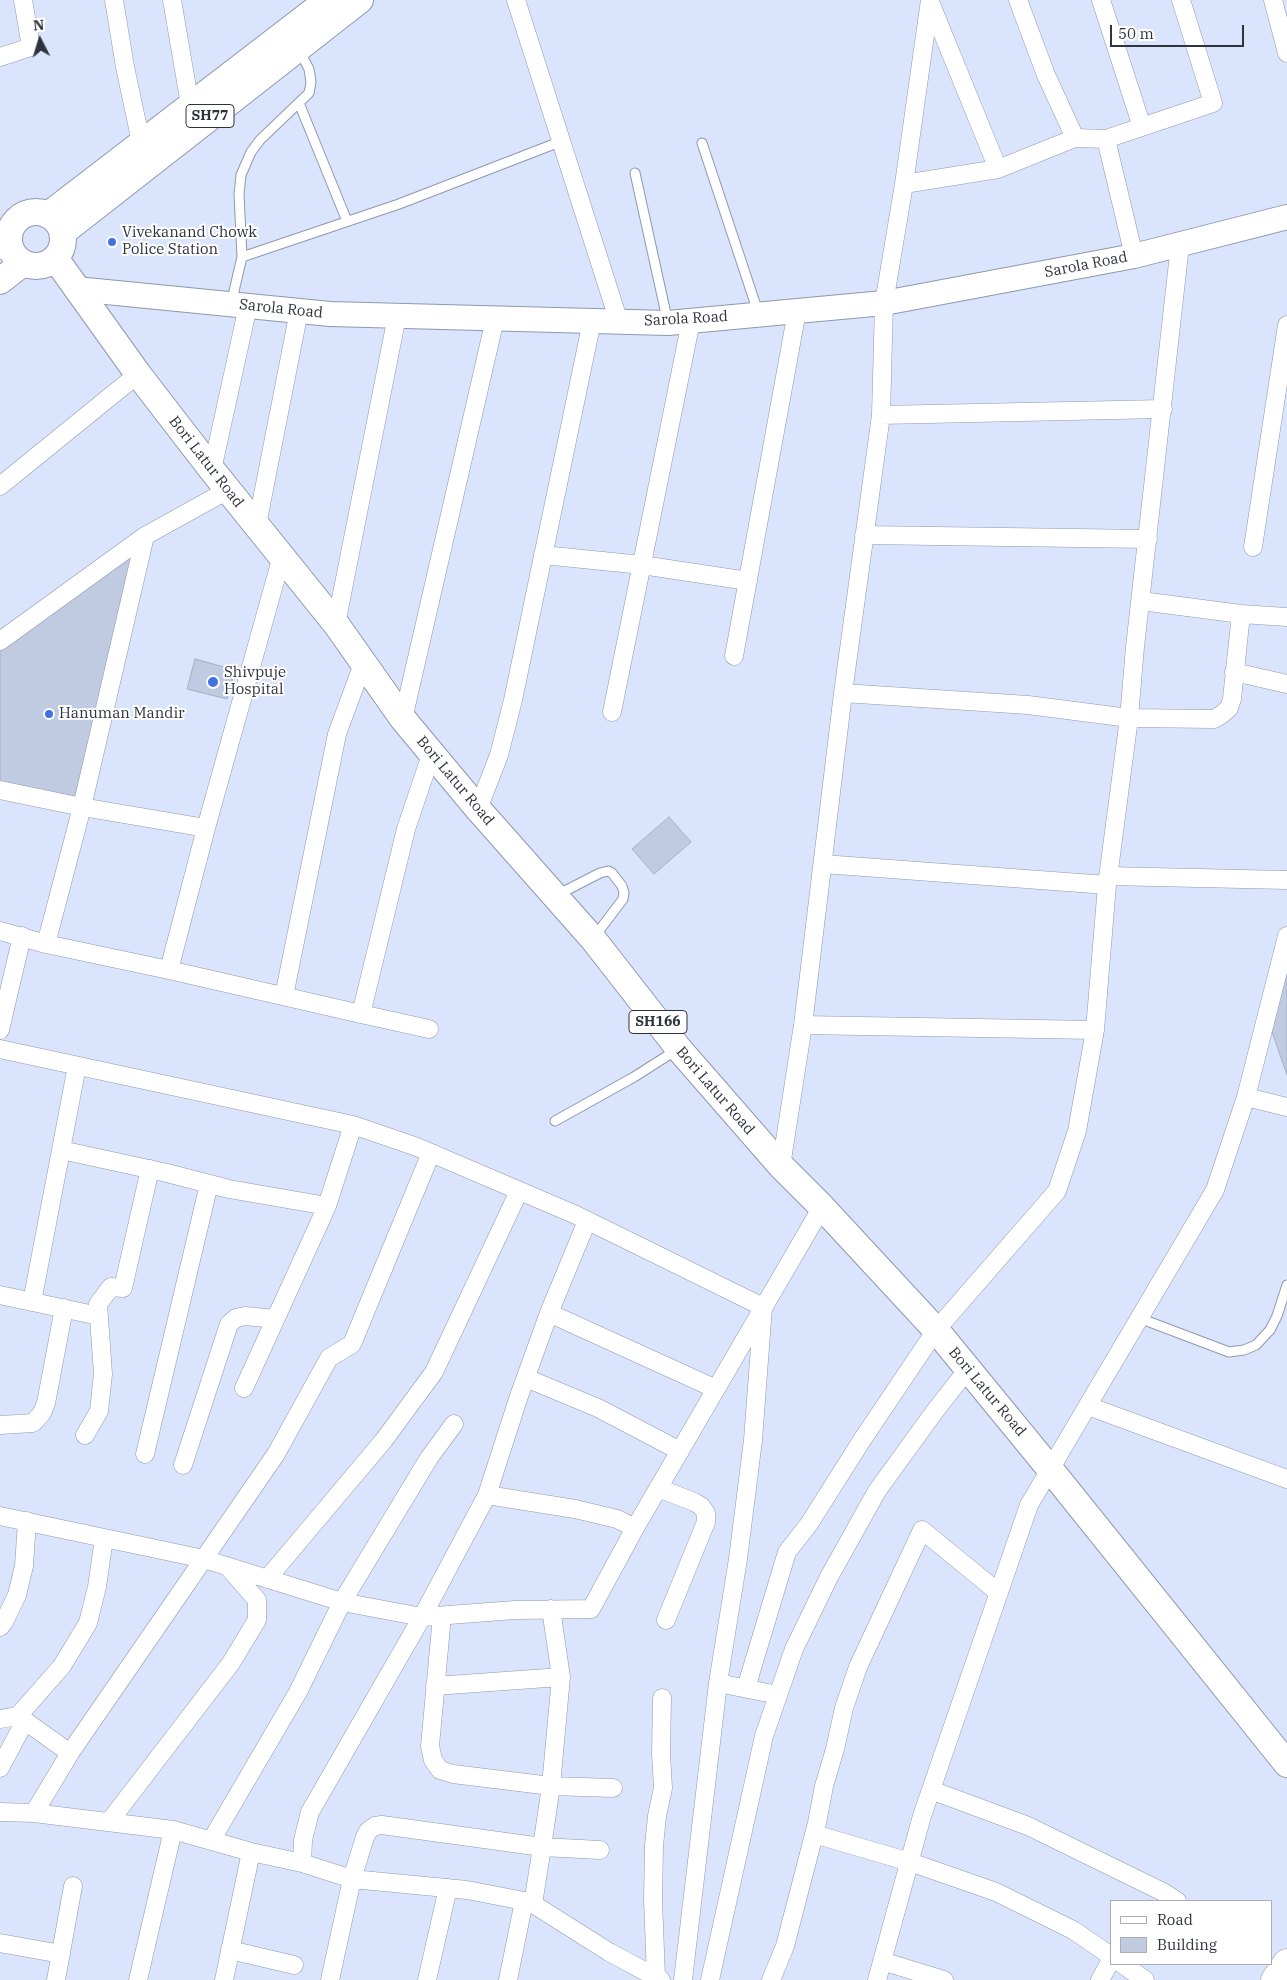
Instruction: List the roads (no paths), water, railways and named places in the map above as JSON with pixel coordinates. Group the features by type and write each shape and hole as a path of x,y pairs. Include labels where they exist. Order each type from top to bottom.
{"main road":[{"name":"SH77","path":"55,224 141,142 328,0"},
{"name":"SH77","path":"55,224 360,0"},
{"path":"0,280 10,229 19,217 33,212 55,224 62,247 55,258 45,264 34,266 6,251"},
{"name":"Sarola Road","path":"76,289 330,314 679,322 884,303 1134,256 1287,217"},
{"name":"Bori Latur Road","path":"55,258 138,374 220,480 336,624 403,719 593,939 678,1049 780,1166 822,1207 936,1330 1287,1764"}],"street":[{"path":"0,57 31,47 24,0"},
{"path":"114,0 125,67 141,142"},
{"path":"172,0 190,105"},
{"path":"516,0 620,322"},
{"path":"1018,0 1046,75 1075,138"},
{"path":"1101,0 1142,127"},
{"path":"904,184 998,169 1075,138 1106,139 1214,103 1181,0"},
{"path":"1273,0 1287,53"},
{"path":"930,1 998,169"},
{"path":"780,1166 803,1026 843,693 881,415 884,303 904,184 930,1"},
{"path":"1106,139 1134,256"},
{"path":"746,1688 787,1552 809,1524 872,1424 936,1330 1057,1191 1077,1131 1095,1030 1108,881 1129,718 1180,245"},
{"path":"0,641 220,480 240,305"},
{"path":"257,525 299,311"},
{"path":"734,656 798,311"},
{"path":"336,624 397,316"},
{"path":"403,719 495,318"},
{"path":"478,808 501,746 513,700 592,321"},
{"path":"612,712 642,564 679,322"},
{"path":"1253,547 1287,325"},
{"path":"0,486 138,374"},
{"path":"881,415 1163,409"},
{"path":"864,535 1148,539"},
{"path":"46,944 82,807 145,536"},
{"path":"543,555 642,564 748,580"},
{"path":"169,970 206,828 282,556"},
{"path":"1141,601 1240,614 1287,617"},
{"path":"843,693 1028,705 1129,718 1214,719 1221,716 1229,708 1232,699 1240,614"},
{"path":"284,996 337,734 364,662"},
{"path":"1234,672 1287,684"},
{"path":"361,1014 406,829 432,752"},
{"path":"0,790 82,807 206,828"},
{"path":"823,864 1108,881 1287,880"},
{"path":"0,931 46,944 430,1029"},
{"path":"0,1030 22,936"},
{"path":"876,1980 931,1790 1029,1504 1215,1190 1246,1097 1287,936"},
{"path":"803,1026 1095,1030"},
{"path":"0,1049 353,1126 431,1153 587,1221 763,1307"},
{"path":"32,1302 77,1066"},
{"path":"1246,1097 1287,1107"},
{"path":"244,1388 327,1206 353,1126"},
{"path":"61,1150 150,1169 229,1189 327,1206"},
{"path":"34,1813 70,1753 276,1454 329,1358 352,1344 431,1153"},
{"path":"85,1435 98,1411 103,1374 98,1304 111,1286 123,1288 150,1169"},
{"path":"145,1454 209,1184"},
{"path":"267,1579 384,1440 434,1372 519,1191"},
{"path":"0,1516 204,1560 342,1602 422,1617 551,1609 591,1609 635,1528 822,1207"},
{"path":"302,1863 303,1840 310,1812 422,1617 487,1495 526,1378 587,1221"},
{"path":"0,1295 99,1316"},
{"path":"682,1980 718,1684 740,1541 752,1440 763,1307"},
{"path":"0,1425 33,1423 42,1413 46,1403 64,1308"},
{"path":"550,1313 716,1389"},
{"path":"183,1465 229,1324 236,1318 245,1316 275,1318"},
{"path":"710,1980 764,1736 794,1649 829,1577 877,1491 934,1411 968,1369"},
{"path":"526,1378 598,1408 680,1451"},
{"path":"1088,1406 1287,1479"},
{"path":"212,1839 298,1692 342,1602 429,1458 454,1424"},
{"path":"658,1488 694,1502 701,1506 706,1513 706,1522 666,1620"},
{"path":"487,1495 575,1509 617,1520 635,1528"},
{"path":"0,1627 17,1595 24,1566 27,1521"},
{"path":"771,1980 786,1946 824,1786 836,1749 844,1708 858,1667 922,1530 999,1593"},
{"path":"0,1768 21,1719 62,1666 88,1623 97,1587 104,1538"},
{"path":"109,1822 231,1663 257,1620 257,1600 228,1567"},
{"path":"508,1980 542,1847 551,1786 561,1677 551,1609"},
{"path":"442,1616 430,1746 434,1760 440,1770 453,1774 551,1786 612,1788"},
{"path":"435,1686 561,1677"},
{"path":"718,1684 778,1694"},
{"path":"658,1979 653,1899 656,1816 663,1788 661,1754 662,1698"},
{"path":"0,1719 21,1719 70,1753"},
{"path":"931,1790 1028,1826 1163,1892 1175,1900"},
{"path":"0,1812 34,1813 173,1830 212,1839 251,1852 302,1863 352,1879 448,1888 529,1903 609,1952 658,1979"},
{"path":"330,1980 352,1879 365,1837 368,1831 375,1826 382,1825 542,1847 600,1850"},
{"path":"138,1980 173,1830"},
{"path":"814,1834 910,1862 996,1892 1073,1930 1110,1955"},
{"path":"224,1980 251,1852"},
{"path":"56,1980 74,1886"},
{"path":"427,1980 448,1888"},
{"path":"0,1944 61,1954"},
{"path":"230,1950 294,1965"},
{"path":"882,1961 944,1980"},
{"path":"1100,1980 1110,1962"},
{"path":"1123,1965 1145,1980"}],"lane":[{"path":"240,305 242,257 240,194 242,175 251,152 260,140 309,93 311,82 309,69 298,47"},
{"path":"298,103 347,222"},
{"path":"242,257 399,204 562,141"},
{"path":"702,143 759,315"},
{"path":"635,173 679,322"},
{"path":"555,896 600,873 608,871 612,873 622,886 623,899 593,939"},
{"path":"555,1121 634,1077 678,1049"},
{"path":"1139,1318 1229,1352 1244,1350 1256,1345 1270,1330 1277,1316 1287,1285"}],"place":[{"name":"Vivekanand Chowk Police Station","path":"112,242"},
{"name":"Shivpuje Hospital","path":"213,682"},
{"name":"Hanuman Mandir","path":"49,714"}]}
